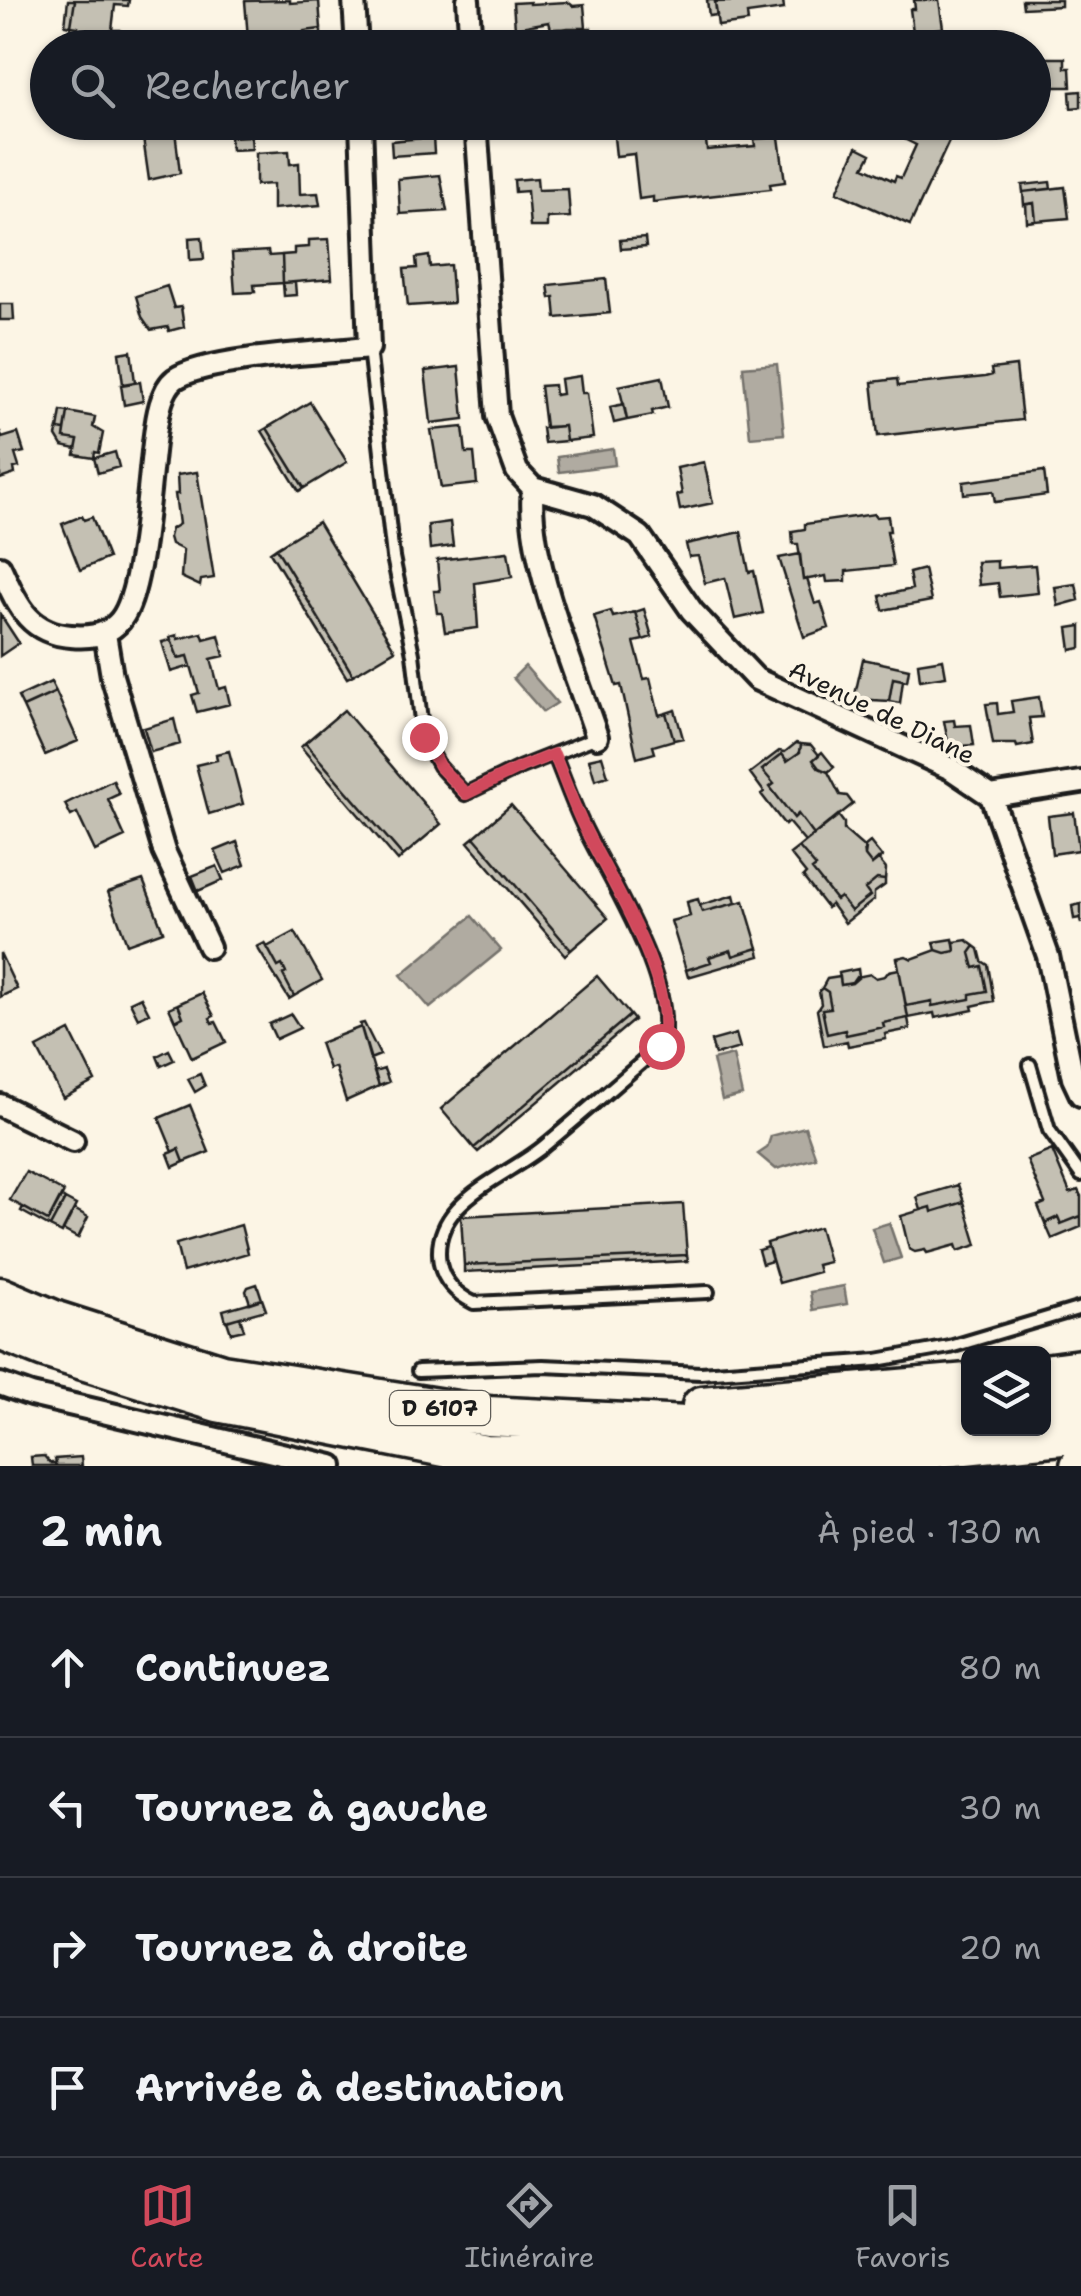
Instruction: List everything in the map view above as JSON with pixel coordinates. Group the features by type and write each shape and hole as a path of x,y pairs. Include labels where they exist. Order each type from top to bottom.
{"highway":[{"name":"D 6107","path":"0,1298 56,1321 222,1374 488,1416 896,1437 1081,1433"},
{"name":"D 6107","path":"0,1330 218,1402 485,1455 744,1460 896,1437 961,1417"},
{"path":"1051,1373 1081,1369"},
{"path":"488,1416 660,1410 961,1384"},
{"path":"1051,1407 1081,1402"},
{"path":"485,1455 580,1466"}],"street":[{"path":"354,0 356,30"},
{"path":"468,0 470,30"},
{"path":"0,568 21,612 48,633 74,637 105,634 124,616 136,586 158,412 172,381 199,366 369,348 362,140"},
{"path":"477,140 497,416 517,471 533,488 530,514 542,572 597,737"},
{"name":"Avenue de Diane","path":"533,488 593,505 640,536 692,611 756,679 950,769 991,796 1048,956 1081,1095"},
{"path":"105,634 112,676 164,851 209,947"},
{"path":"991,796 1081,782"},
{"path":"0,1105 73,1141"},
{"path":"0,1384 31,1395 332,1466"}],"lane":[{"path":"369,348 393,556 413,654 424,737 439,766 466,794 597,737"},
{"path":"554,754 586,831 637,924 667,1028 661,1046 540,1149 469,1196 450,1216 438,1248 442,1271 457,1294 474,1303 708,1292"},
{"path":"1030,1065 1048,1130 1081,1175"},
{"path":"418,1371 544,1366 701,1373 877,1360 950,1347 1081,1308"}],"shaded area":[{"path":"777,364 784,434 750,437 743,367"},
{"path":"613,449 615,465 559,472 557,457"},
{"path":"525,666 557,703 543,712 513,678"},
{"path":"472,916 501,950 430,1008 401,975"},
{"path":"733,1055 742,1095 722,1100 713,1060"},
{"path":"805,1127 816,1158 776,1169 758,1154 767,1148 771,1136"},
{"path":"889,1223 901,1258 884,1263 872,1228"},
{"path":"844,1286 847,1304 813,1310 810,1292"}],"building":[{"path":"68,0 75,0 71,26 65,25"},
{"path":"75,0 129,0 128,6 115,5 112,30 78,30 71,26"},
{"path":"707,0 720,0 715,2 717,15 709,16"},
{"path":"783,0 784,9 747,14 748,22 718,26 715,2"},
{"path":"914,0 939,0 943,28 913,30 910,9 915,9"},
{"path":"1022,0 1061,0 1061,6 1023,8"},
{"path":"245,1 319,1 321,29 247,30"},
{"path":"513,3 584,5 586,28 551,29 549,22 515,28"},
{"path":"1051,58 1065,58 1071,87 1051,87"},
{"path":"1081,91 1081,107 1071,108 1070,92"},
{"path":"143,140 176,140 180,173 149,180"},
{"path":"230,140 251,140 252,149 231,150"},
{"path":"433,140 434,153 392,156 391,141"},
{"path":"614,140 706,140 707,150 755,146 754,140 779,140 785,182 770,184 771,189 653,202 653,197 639,199 634,154 616,156"},
{"path":"906,140 950,140 910,225 837,192 857,147 871,154 864,167 894,181 896,176 901,178 916,145"},
{"path":"289,151 290,164 299,163 300,194 318,193 320,205 273,209 273,184 256,185 256,153"},
{"path":"440,175 447,211 400,214 398,179"},
{"path":"537,178 538,190 568,189 570,217 547,218 547,227 530,227 527,191 515,192 514,180"},
{"path":"1050,182 1051,189 1023,192 1022,185"},
{"path":"1065,187 1069,218 1036,221 1034,203 1024,205 1023,192"},
{"path":"1034,203 1036,221 1027,222 1026,204"},
{"path":"202,237 204,259 190,260 189,238"},
{"path":"645,238 646,247 621,249 620,240"},
{"path":"329,239 332,279 283,283 282,255 294,254 294,248 309,247 309,240"},
{"path":"268,251 269,256 282,255 283,283 254,285 255,292 235,293 232,253"},
{"path":"429,256 430,267 450,265 453,303 408,306 404,269 417,268 416,258"},
{"path":"606,279 610,313 556,318 554,297 550,298 548,285"},
{"path":"295,282 296,295 284,296 283,283"},
{"path":"167,286 174,308 181,307 184,327 151,330 136,296"},
{"path":"0,304 13,304 14,320 0,320"},
{"path":"131,351 135,382 123,384 119,353"},
{"path":"1016,366 1022,420 878,436 872,382 897,379 898,386 985,377 992,375 991,369"},
{"path":"459,367 464,419 431,423 425,371"},
{"path":"580,376 582,393 587,393 593,438 566,441 564,426 545,427 540,386 554,385 555,395 562,394 560,379"},
{"path":"662,377 668,407 652,411 653,415 627,420 619,386"},
{"path":"140,382 143,401 124,405 121,385"},
{"path":"310,402 347,462 304,488 267,428"},
{"path":"624,404 627,420 614,423 610,407"},
{"path":"61,411 68,412 65,430 58,429"},
{"path":"68,412 95,417 93,427 103,433 99,453 95,452 94,458 75,455 78,440 64,438"},
{"path":"564,426 566,441 544,443 542,428"},
{"path":"463,427 466,453 474,453 477,484 441,488 431,430"},
{"path":"267,428 304,488 299,491 262,431"},
{"path":"58,429 65,430 64,438 78,440 76,449 62,446 56,436"},
{"path":"0,431 2,438 18,433 24,452 15,454 19,467 14,468 15,474 0,479"},
{"path":"115,452 119,467 98,473 94,458"},
{"path":"704,462 713,503 680,510 677,495 682,494 677,468"},
{"path":"1044,471 1047,495 995,502 993,491 964,494 963,482"},
{"path":"197,472 214,578 201,580 200,586 181,577 183,550 171,544 169,537 171,529 179,524 177,475"},
{"path":"874,514 888,516 893,566 846,571 846,581 827,582 826,576 803,580 798,544 793,544 792,531 805,529 805,524"},
{"path":"82,516 84,520 92,517 108,558 80,570 62,524"},
{"path":"318,522 395,650 353,675 276,548"},
{"path":"450,522 453,546 430,549 428,525"},
{"path":"741,532 763,613 735,619 725,578 705,583 698,556 689,557 686,544"},
{"path":"276,548 353,675 347,678 270,552"},
{"path":"508,552 512,577 475,583 478,628 445,632 434,591 440,591 437,560"},
{"path":"800,554 803,580 807,579 815,604 821,602 829,628 804,637 779,558"},
{"path":"997,561 997,568 1035,565 1038,593 1000,597 998,583 979,585 977,562"},
{"path":"924,569 931,601 883,610 880,596 912,589 909,573"},
{"path":"1076,584 1079,600 1058,606 1055,587"},
{"path":"644,609 652,637 643,640 635,612"},
{"path":"611,611 613,617 635,612 643,640 634,642 644,679 650,678 659,715 666,713 674,740 653,746 655,753 637,758 621,685 616,686 594,616"},
{"path":"0,614 19,643 0,656"},
{"path":"1081,626 1081,648 1071,650 1068,628"},
{"path":"202,633 204,639 219,635 224,656 211,659 219,689 226,687 230,704 197,712 192,695 199,693 188,656 178,658 170,637"},
{"path":"171,640 178,658 188,656 191,666 171,672 162,642"},
{"path":"863,659 909,669 907,681 893,678 889,701 854,699"},
{"path":"943,659 946,676 920,680 918,663"},
{"path":"893,678 903,680 900,703 889,701"},
{"path":"51,682 56,692 23,707 18,697"},
{"path":"56,692 78,741 45,755 23,707"},
{"path":"1039,697 1042,717 1029,718 1033,744 993,744 986,704 997,703 998,714 1013,712 1011,701"},
{"path":"344,710 441,824 403,856 305,743"},
{"path":"675,710 683,738 674,740 666,713"},
{"path":"174,719 180,744 151,752 144,728"},
{"path":"954,720 955,726 971,725 974,745 949,747 944,721"},
{"path":"305,743 403,856 398,861 301,747"},
{"path":"796,743 801,744 800,752 787,761 782,754 762,770 794,818 798,814 814,835 805,842 788,822 785,825 750,773"},
{"path":"801,744 811,745 819,755 813,760 828,772 840,795 847,796 853,804 814,835 798,814 794,818 762,770 782,754 787,761 800,752"},
{"path":"229,751 243,804 209,814 196,765 217,760 216,754"},
{"path":"822,752 834,767 828,772 813,760"},
{"path":"602,756 608,776 595,780 589,759"},
{"path":"113,780 119,794 108,799 125,837 95,851 77,813 71,816 65,804"},
{"path":"511,805 608,918 571,950 474,837"},
{"path":"1074,813 1079,850 1052,854 1048,816"},
{"path":"838,815 844,830 866,849 865,856 872,865 878,859 886,869 885,880 877,879 865,889 870,896 851,911 840,897 836,900 799,847"},
{"path":"474,837 571,950 565,955 468,842"},
{"path":"237,842 245,865 225,873 215,851"},
{"path":"870,842 882,857 872,865 864,847"},
{"path":"799,847 836,900 840,897 851,911 870,896 865,889 877,879 885,880 885,885 874,893 874,900 845,923 831,904 827,908 803,877 806,874 790,854"},
{"path":"217,866 223,880 198,891 192,876"},
{"path":"143,880 163,931 127,944 108,892"},
{"path":"734,895 736,903 702,912 700,905"},
{"path":"698,899 702,912 744,901 758,948 733,956 731,950 686,970 671,921 690,916 687,902"},
{"path":"1081,904 1081,924 1080,918 1074,919 1072,906"},
{"path":"295,932 322,980 294,996 282,965 278,967 267,947"},
{"path":"953,939 955,951 936,950 934,942"},
{"path":"967,940 975,946 970,953 974,968 982,966 987,991 970,994 970,999 906,1006 897,958 912,959 936,950 955,951 954,942"},
{"path":"265,943 278,967 282,965 286,973 283,975 294,996 289,999 257,947"},
{"path":"975,946 988,965 994,1001 935,1018 934,1013 908,1018 906,1006 970,999 970,994 987,991 982,966 974,968 970,953"},
{"path":"758,948 760,956 688,977 686,970 711,962 709,957 731,950 733,956"},
{"path":"0,953 17,989 0,997"},
{"path":"858,969 859,977 841,985 839,973"},
{"path":"899,969 908,1018 846,1035 845,1030 827,1034 822,1009 831,1008 828,992 822,988 827,979 840,977 841,985 852,983 856,977 871,974 876,978"},
{"path":"597,976 630,1015 474,1148 441,1109"},
{"path":"822,988 828,992 831,1008 822,1009 827,1034 845,1030 846,1035 908,1018 910,1029 885,1034 886,1039 824,1046 817,1010"},
{"path":"202,993 214,1016 210,1018 212,1023 216,1022 226,1042 192,1058 175,1021 183,1017 178,1004"},
{"path":"141,997 149,1013 138,1018 130,1002"},
{"path":"178,1004 183,1017 175,1021 169,1008"},
{"path":"291,1014 300,1028 276,1039 269,1024"},
{"path":"630,1015 634,1020 478,1152 474,1148"},
{"path":"364,1023 380,1055 370,1059 360,1024"},
{"path":"361,1027 379,1086 346,1101 335,1067 329,1069 320,1043"},
{"path":"70,1031 95,1081 63,1098 37,1048"},
{"path":"736,1034 740,1048 715,1055 711,1041"},
{"path":"169,1050 174,1060 161,1066 157,1056"},
{"path":"384,1069 389,1082 379,1086 374,1072"},
{"path":"200,1074 205,1086 195,1092 188,1079"},
{"path":"190,1105 209,1152 184,1162 179,1149 173,1152 159,1118"},
{"path":"179,1149 184,1162 173,1167 168,1154"},
{"path":"1052,1150 1070,1193 1078,1190 1081,1196 1081,1216 1061,1224 1058,1217 1045,1223 1038,1206 1045,1203 1027,1160"},
{"path":"26,1172 64,1192 48,1221 10,1200"},
{"path":"958,1185 964,1202 932,1212 931,1207 921,1210 917,1197"},
{"path":"61,1196 65,1199 50,1227 21,1211 23,1207 48,1221"},
{"path":"65,1199 76,1205 62,1233 50,1227"},
{"path":"964,1202 977,1245 958,1251 956,1245 927,1253 909,1249 901,1216"},
{"path":"683,1204 687,1255 464,1265 461,1216"},
{"path":"74,1209 88,1217 78,1238 63,1230"},
{"path":"1081,1216 1081,1227 1052,1239 1045,1223 1058,1217 1061,1224"},
{"path":"241,1225 248,1253 183,1272 176,1244"},
{"path":"819,1227 829,1262 817,1265 819,1272 779,1283 767,1243"},
{"path":"768,1247 772,1261 762,1264 758,1250"},
{"path":"687,1255 688,1261 464,1272 464,1265"},
{"path":"257,1284 262,1299 250,1303 246,1291"},
{"path":"262,1299 266,1310 226,1321 223,1310"},
{"path":"240,1317 244,1330 231,1333 227,1321"},
{"path":"44,1456 50,1463 81,1457 82,1466 32,1466 31,1457"}],"route":[{"path":"424,737 439,766 466,794 554,754 586,831 637,924 667,1028 661,1046"}]}
